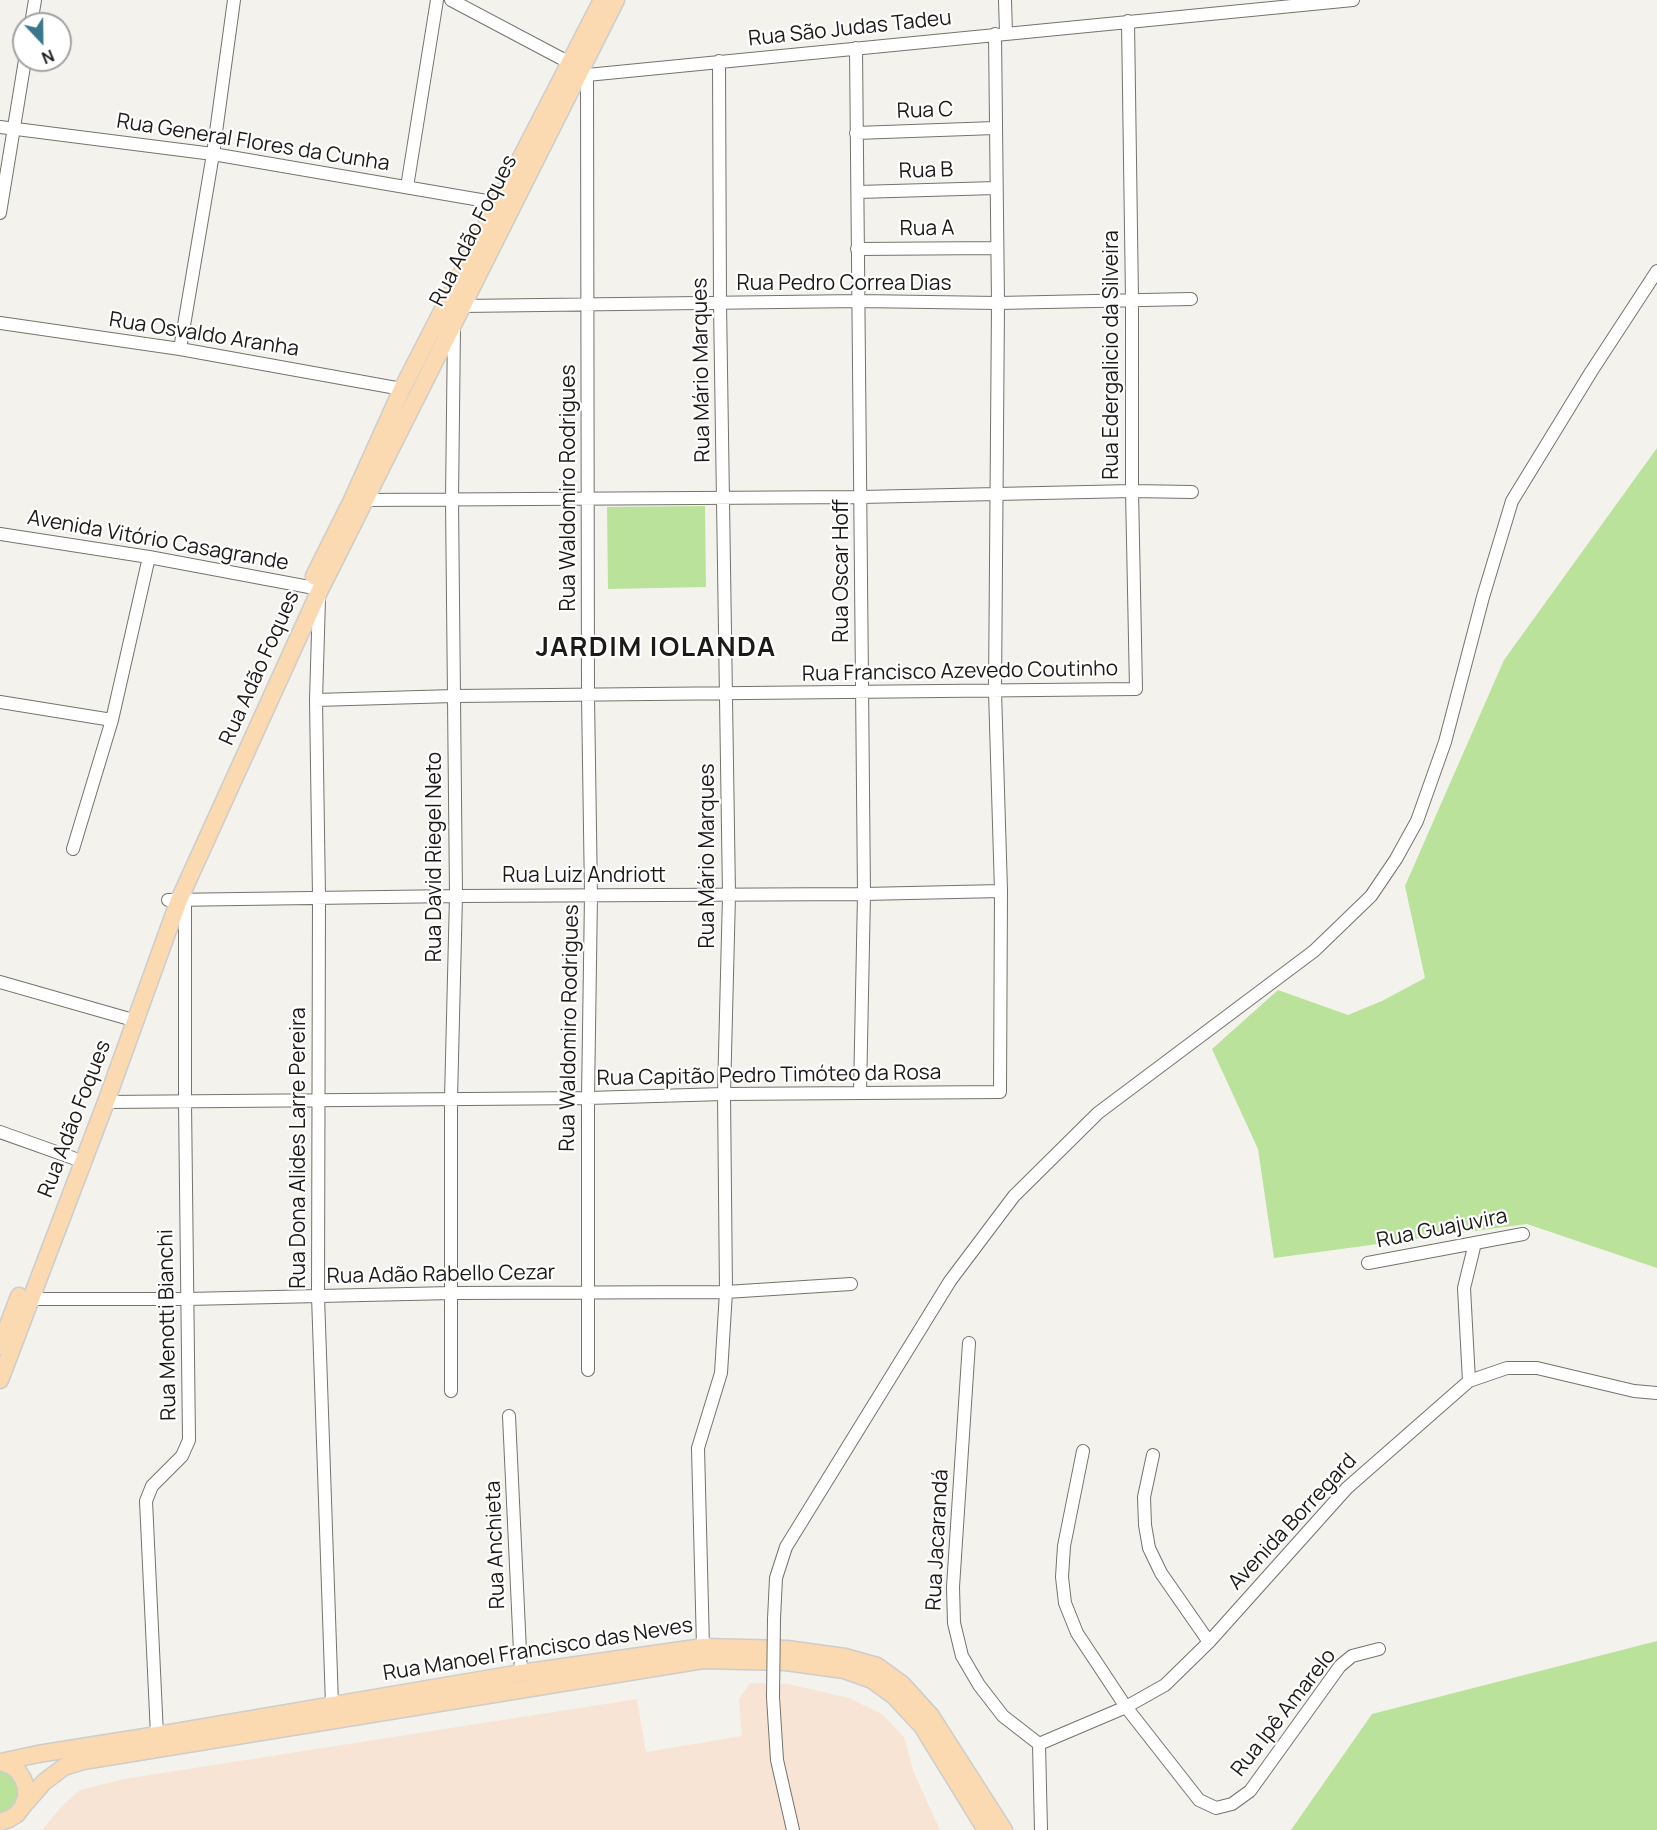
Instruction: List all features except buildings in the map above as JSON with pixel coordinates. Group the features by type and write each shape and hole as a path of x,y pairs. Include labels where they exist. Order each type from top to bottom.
{"main road":[{"name":"Rua Adão Foques","path":"0,1346 126,1018 352,500 402,389 498,203 580,69 602,0"},
{"name":"Rua Adão Foques","path":"314,589 365,500 616,0"},
{"name":"Rua Adão Foques","path":"0,1380 106,1102 177,900"},
{"name":"Rua Manoel Francisco das Neves","path":"1,1762 521,1673 703,1647 787,1649 845,1657 877,1666 902,1684 931,1716 1004,1830"},
{"name":"Rua Manoel Francisco das Neves","path":"3,1822 17,1814 44,1782 64,1767 83,1761 703,1660 774,1661 844,1670 872,1680 894,1696 922,1726 986,1830"},
{"path":"1,1762 18,1771 23,1779 26,1797 23,1806"}],"street":[{"path":"180,350 213,154 234,0"},
{"path":"406,187 437,0"},
{"path":"452,0 580,69"},
{"path":"1000,891 995,691 998,303 995,128 1005,0"},
{"name":"Rua São Judas Tadeu","path":"580,69 719,61 1298,3 1353,0"},
{"name":"Rua Edergalicio da Silveira","path":"1128,21 1136,689"},
{"name":"Rua Oscar Hoff","path":"856,48 864,894 860,1093"},
{"name":"Rua Mário Marques","path":"703,1647 698,1448 721,1373 726,1292 724,1094 729,895 720,304 719,61"},
{"name":"Rua Waldomiro Rodrigues","path":"580,69 588,304 588,696 591,895 588,1370"},
{"path":"0,213 24,72"},
{"name":"Rua General Flores da Cunha","path":"0,127 213,154 498,203"},
{"name":"Rua C","path":"856,133 995,128"},
{"name":"Rua B","path":"858,192 996,188"},
{"name":"Rua A","path":"857,249 997,248"},
{"path":"793,1830 777,1760 773,1697 776,1578 786,1547 950,1281 1014,1196 1098,1113 1314,951 1371,896 1396,859 1417,821 1445,742 1483,597 1512,501 1591,372 1657,271"},
{"name":"Rua Pedro Correa Dias","path":"462,306 859,301 998,303 1191,299"},
{"name":"Rua David Riegel Neto","path":"451,1391 452,1099 456,896 452,500 454,322"},
{"name":"Rua Osvaldo Aranha","path":"0,323 180,350 402,389"},
{"path":"365,500 1192,492"},
{"name":"Avenida Vitório Casagrande","path":"0,534 148,557 314,589"},
{"path":"74,849 112,720 148,557"},
{"name":"Rua Dona Alides Larre Pereira","path":"314,589 319,897 318,1296 332,1704"},
{"name":"Rua Francisco Azevedo Coutinho","path":"316,700 454,696 1136,689"},
{"path":"0,702 112,720"},
{"name":"Rua Luiz Andriott","path":"177,900 1000,891"},
{"name":"Rua Capitão Pedro Timóteo da Rosa","path":"106,1102 1000,1092 1000,891"},
{"name":"Rua Menotti Bianchi","path":"157,1735 146,1501 152,1486 182,1456 189,1440 185,1102 186,927 177,900"},
{"path":"0,982 126,1018"},
{"path":"0,1132 73,1158"},
{"name":"Rua Guajuvira","path":"1368,1263 1523,1234"},
{"path":"1469,1381 1464,1288 1474,1243"},
{"name":"Rua Adão Rabello Cezar","path":"31,1299 726,1292 851,1284"},
{"name":"Rua Jacarandá","path":"969,1343 953,1587 954,1623 962,1656 979,1685 1004,1716 1039,1744"},
{"name":"Avenida Borregard","path":"1039,1744 1126,1707 1165,1685 1209,1642 1347,1488 1469,1381 1507,1368 1537,1368 1634,1391 1657,1393"},
{"name":"Rua Anchieta","path":"509,1416 521,1673"},
{"path":"1083,1451 1064,1546 1062,1577 1065,1603 1077,1633 1126,1707"},
{"path":"1153,1455 1144,1497 1149,1548 1161,1573 1209,1642"},
{"name":"Rua Ipê Amarelo","path":"1126,1707 1199,1800 1216,1808 1232,1804 1250,1791 1340,1666 1352,1656 1379,1649"},
{"path":"1039,1744 1041,1830"}],"shaded area":[{"path":"750,1683 788,1684 849,1698 882,1714 904,1737 914,1773 940,1830 42,1830 61,1807 80,1790 124,1779 637,1699 646,1752 742,1736 739,1699"}],"green space":[{"path":"1657,448 1657,1268 1527,1224 1274,1258 1258,1149 1212,1049 1278,990 1348,1015 1382,1001 1425,978 1405,886 1504,660"},
{"path":"705,506 706,587 608,589 607,507"},
{"path":"1657,1641 1657,1830 1291,1830 1372,1714"},
{"path":"0,1771 9,1773 19,1784 18,1805 0,1818"}],"district":[{"name":"JARDIM IOLANDA","path":"656,648"}]}
